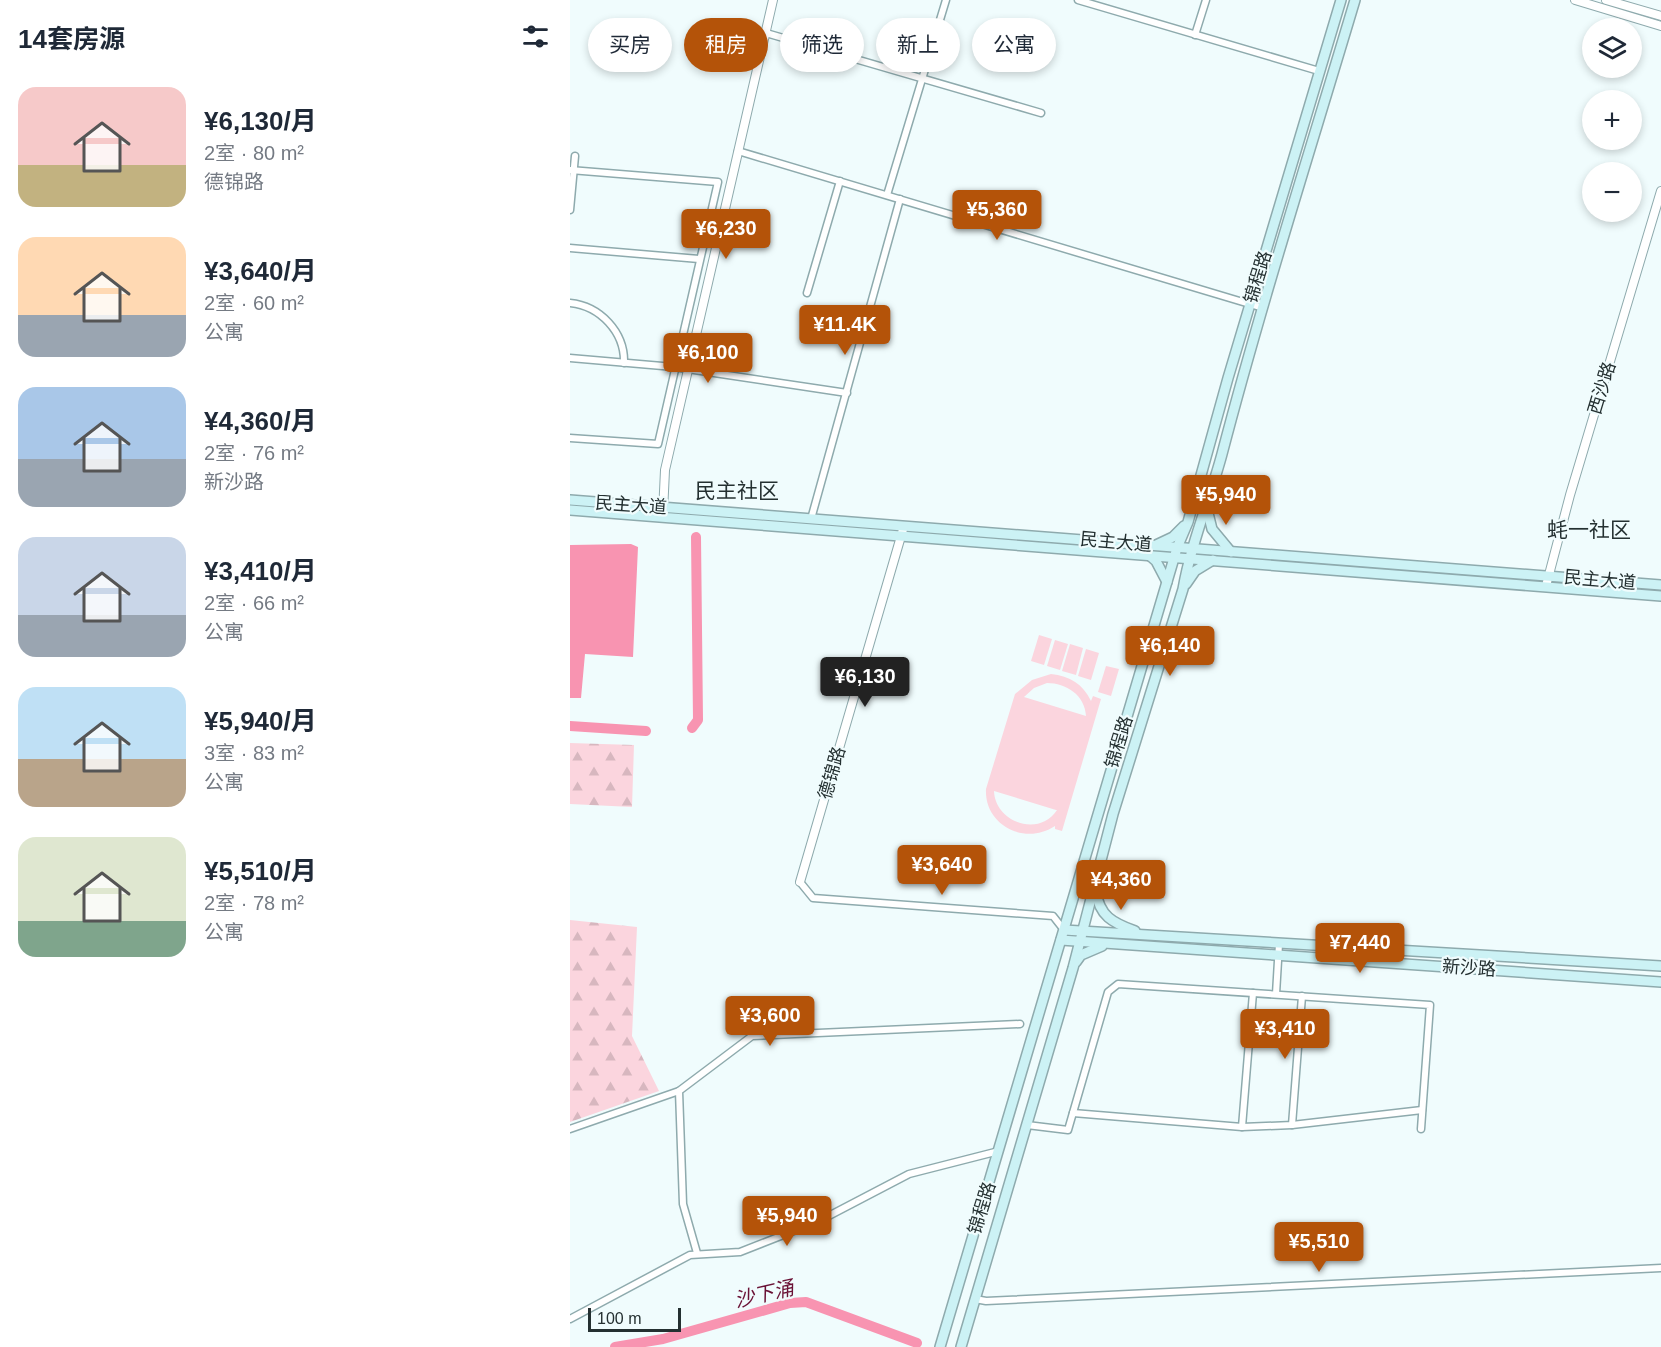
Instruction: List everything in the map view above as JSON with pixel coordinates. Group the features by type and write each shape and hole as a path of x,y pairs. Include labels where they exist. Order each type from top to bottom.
{"main road":[{"name":"锦程路","path":"940,1347 1176,552 1188,522 1250,304 1341,0"},
{"name":"锦程路","path":"961,1347 1073,967 1113,814 1184,589 1190,553 1207,509 1263,308 1355,0"},
{"name":"民主大道","path":"570,500 663,513 903,531 1148,554 1231,552 1661,585"},
{"path":"1207,509 1212,529 1231,552"},
{"name":"民主大道","path":"570,510 811,519 903,531 1155,545 1176,552"},
{"path":"1155,545 1173,537 1188,522"},
{"name":"民主大道","path":"1190,553 1215,559 1661,596"},
{"path":"1148,554 1156,561 1167,582"},
{"path":"1184,589 1195,571 1215,559"},
{"path":"1096,885 1102,912 1114,923 1146,935"},
{"name":"新沙路","path":"1064,930 1661,966"},
{"name":"新沙路","path":"1061,940 1661,982"},
{"path":"1073,967 1081,955 1092,948 1113,944"}],"street":[{"path":"768,24 773,0"},
{"path":"887,195 946,0"},
{"path":"1078,0 1319,71"},
{"path":"1195,35 1206,0"},
{"path":"1575,0 1661,26"},
{"path":"1606,0 1661,16"},
{"path":"768,34 1041,113"},
{"path":"663,513 665,470 757,72"},
{"path":"738,151 1263,308"},
{"path":"570,210 575,156"},
{"path":"570,438 658,444 718,182 572,170"},
{"path":"807,293 840,181"},
{"name":"西沙路","path":"1546,586 1570,495 1661,191"},
{"path":"811,519 900,199"},
{"path":"570,248 699,259"},
{"path":"570,303 593,310 613,327 621,343 624,363"},
{"path":"570,358 674,367 847,393"},
{"name":"德锦路","path":"800,882 903,531"},
{"path":"800,882 813,898 1053,916 1064,930"},
{"path":"1276,994 1279,944"},
{"path":"1027,1125 1068,1130 1108,992 1118,984 1430,1005 1421,1129"},
{"path":"1242,1127 1253,993"},
{"path":"1292,1125 1302,996"},
{"path":"570,1129 679,1091 752,1036 1020,1024"},
{"path":"679,1091 683,1204 697,1254"},
{"path":"1072,1113 1242,1127 1292,1125 1422,1110"},
{"path":"570,1319 621,1294 675,1261 697,1254 740,1252 819,1221 909,1173 999,1151"},
{"path":"975,1299 986,1301 1661,1268"}],"green space":[{"path":"1039,635 1052,639 1044,665 1031,661"},
{"path":"1055,640 1068,644 1060,670 1047,666"},
{"path":"1070,644 1083,648 1076,675 1062,671"},
{"path":"1086,649 1099,653 1091,680 1078,676"},
{"path":"1106,666 1119,669 1111,696 1098,692"},
{"path":"1051,674 1064,677 1080,686 1091,701 1093,696 1101,699 1062,831 1055,829 1055,826 1043,832 1031,834 1019,833 999,822 987,802 986,789 1015,694 1032,680","holes":["1047,683 1061,685 1078,696 1086,716 1024,697 1034,688","994,791 1056,810 1057,810 1040,823 1019,823 1002,811 996,802"]},
{"path":"570,743 634,745 632,807 570,804"},
{"path":"570,920 637,927 632,1036 659,1091 570,1122"}],"shaded area":[{"path":"631,544 638,547 633,657 585,654 581,698 570,698 570,545"}],"waterway":[{"path":"692,728 698,720 696,537"},
{"path":"570,726 646,731"},
{"name":"沙下涌","path":"615,1347 663,1339 790,1303 806,1302 917,1343"}],"district":[{"name":"民主社区","path":"737,491"},
{"name":"蚝一社区","path":"1589,530"}]}
